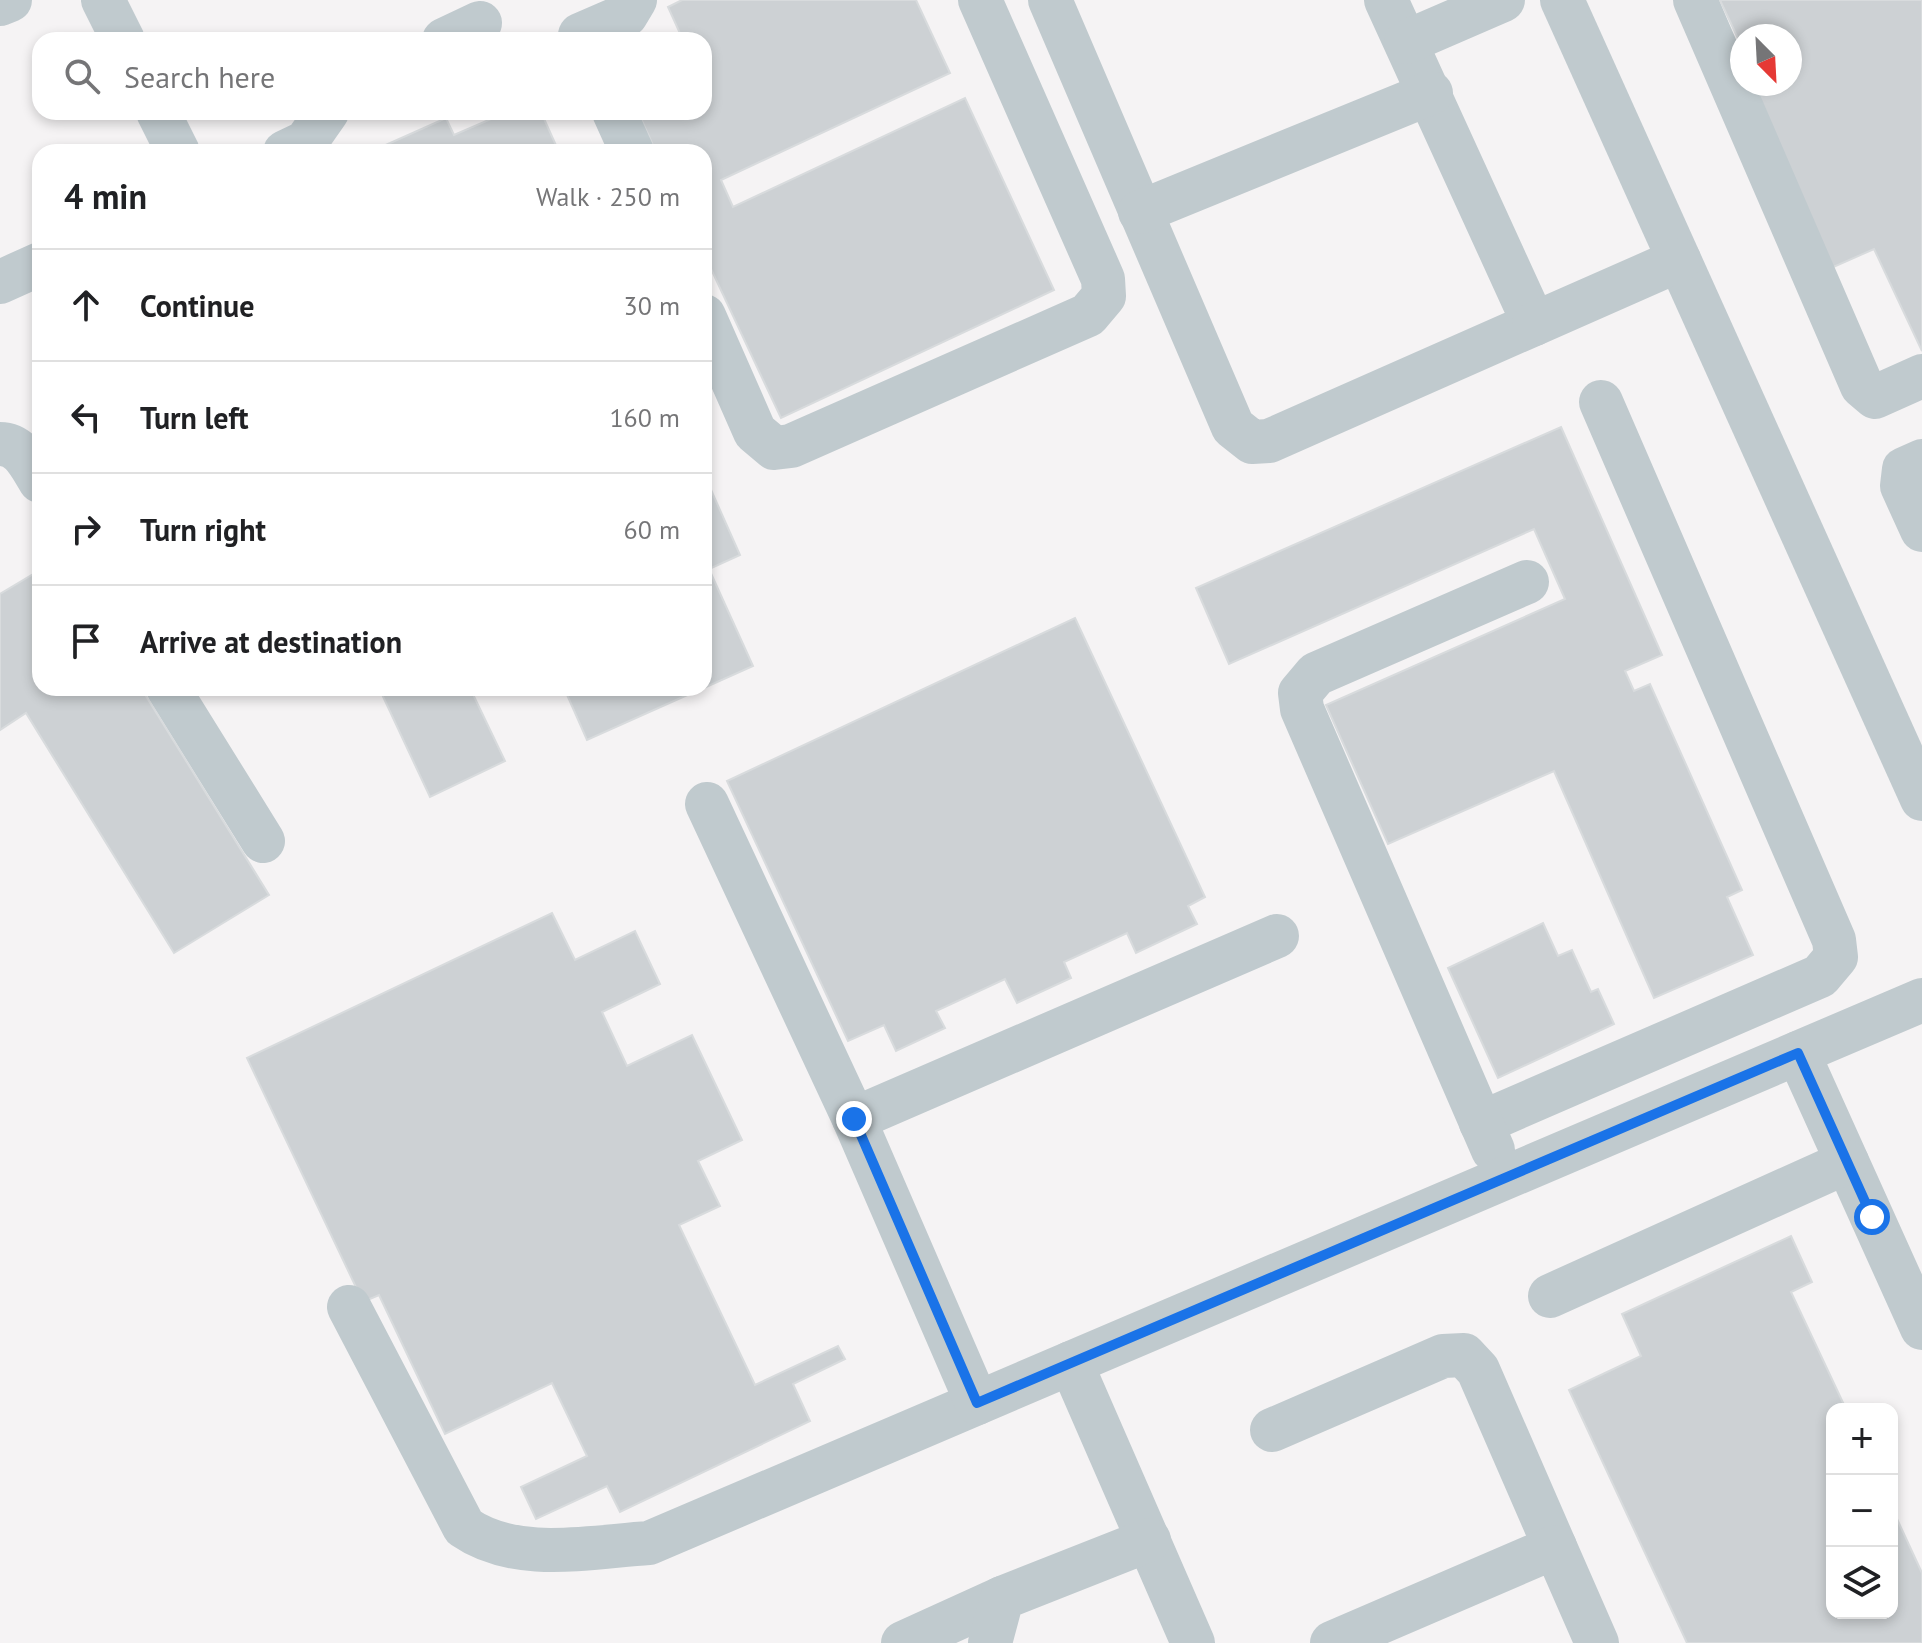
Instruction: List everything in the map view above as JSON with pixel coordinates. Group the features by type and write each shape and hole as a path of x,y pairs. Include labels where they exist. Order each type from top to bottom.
{"street":[{"path":"0,4 10,0"},
{"path":"103,0 119,32"},
{"path":"576,25 626,15 635,0"},
{"path":"712,334 755,432 774,448 791,446 1088,315 1104,296 1103,279 980,0"},
{"path":"1050,0 1233,427 1252,442 1269,441 1679,260"},
{"path":"1406,42 1503,0"},
{"path":"1562,0 1679,260 1912,752 1922,799"},
{"path":"1695,0 1862,386 1875,397 1922,376"},
{"path":"1389,1 1534,324"},
{"path":"1140,212 1431,93"},
{"path":"162,120 174,144"},
{"path":"302,144 321,120"},
{"path":"618,120 628,144"},
{"path":"0,282 32,268"},
{"path":"1481,1123 1820,976 1836,957 1834,940 1601,402"},
{"path":"0,444 11,444 24,455 32,468"},
{"path":"1922,461 1904,469 1902,486 1922,530"},
{"path":"1506,1178 1302,709 1300,693 1316,674 1527,582"},
{"path":"173,696 263,841"},
{"path":"707,804 854,1119 977,1403"},
{"path":"854,1119 1277,936"},
{"path":"349,1307 464,1527 484,1541 547,1550 649,1543 1922,1000"},
{"path":"1798,1053 1922,1328"},
{"path":"1550,1296 1847,1162"},
{"path":"1272,1430 1443,1356 1464,1355 1478,1370 1597,1643"},
{"path":"1071,1363 1193,1643"},
{"path":"903,1643 1002,1598 1149,1540"},
{"path":"1332,1643 1555,1547"},
{"path":"990,1643 1002,1598"}],"building":[{"path":"682,0 916,0 950,73 721,180 733,207 965,98 1054,290 781,418 712,271 712,144 652,144 642,120 712,120 712,32 679,32 668,7"},
{"path":"1720,0 1922,0 1922,351 1874,249 1829,269 1747,96 1802,96 1802,24 1731,24"},
{"path":"442,120 447,120 454,135 489,120 545,120 555,144 388,144"},
{"path":"1561,427 1662,655 1625,671 1634,691 1650,684 1742,890 1727,897 1753,955 1654,998 1554,771 1388,844 1326,705 1565,599 1534,529 1229,664 1196,588"},
{"path":"712,492 740,555 712,568"},
{"path":"32,575 32,696 146,696 269,895 174,953 26,713 0,730 0,594"},
{"path":"712,576 753,666 712,684"},
{"path":"1075,618 1205,897 1188,906 1197,924 1136,953 1127,933 1064,962 1071,978 1017,1003 1005,979 936,1011 945,1028 896,1051 884,1025 848,1041 727,781"},
{"path":"383,696 474,696 505,761 430,797"},
{"path":"568,696 685,696 587,740"},
{"path":"552,913 575,960 635,931 660,984 602,1012 627,1066 692,1035 742,1140 698,1161 720,1206 679,1225 755,1385 838,1346 845,1359 793,1384 810,1421 620,1512 607,1486 536,1519 521,1487 587,1456 552,1383 445,1434 379,1295 363,1302 247,1058"},
{"path":"1543,923 1558,956 1572,950 1591,992 1598,989 1614,1024 1498,1078 1448,968"},
{"path":"1791,1236 1812,1282 1791,1292 1843,1403 1826,1403 1826,1619 1898,1619 1898,1521 1922,1573 1922,1643 1687,1643 1569,1390 1641,1356 1622,1314"}],"route":[{"path":"854,1119 977,1403 1798,1053 1872,1217"}]}
